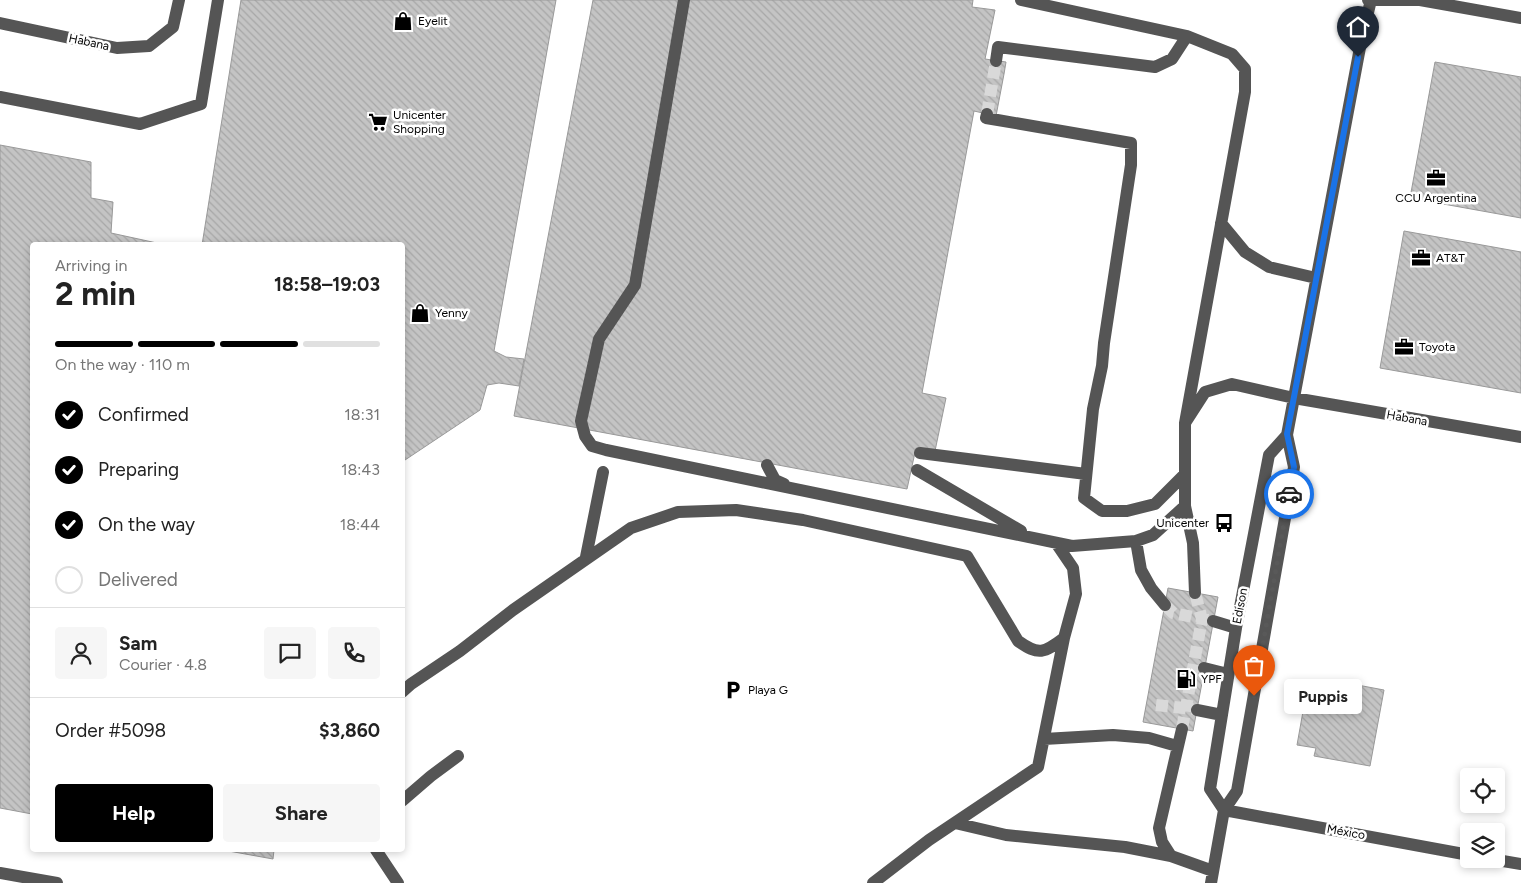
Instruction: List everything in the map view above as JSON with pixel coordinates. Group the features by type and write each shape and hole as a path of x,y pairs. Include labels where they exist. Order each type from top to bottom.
{"street":[{"name":"Habana","path":"0,23 117,48 149,46 173,27 179,0"},
{"path":"0,96 140,124 201,104 218,0"},
{"path":"684,0 635,285 599,339 581,421 585,436 592,446 1072,546 1136,541 1153,535 1185,506"},
{"path":"1021,0 1187,36 1232,54 1245,69 1245,92 1185,423 1185,506 1193,542 1195,593"},
{"path":"1370,0 1420,0 1521,18"},
{"name":"Edison","path":"1212,877 1224,810 1237,791 1294,467 1287,434 1370,0"},
{"path":"996,61 998,47 1155,67 1172,59 1187,36"},
{"path":"987,114 986,118 1131,144 1131,165 1102,366 1093,409 1084,498 1102,510 1127,511 1155,504 1184,475"},
{"path":"1221,223 1245,252 1269,267 1316,278"},
{"name":"Habana","path":"1185,423 1205,392 1232,384 1294,398 1521,437"},
{"name":"Edison","path":"1224,810 1210,789 1228,674 1270,455 1287,434"},
{"path":"920,453 1086,474"},
{"path":"766,465 775,480 792,488"},
{"path":"917,470 1031,538"},
{"path":"586,557 603,472"},
{"path":"405,689 460,651 586,557 631,528 678,512 736,510 803,520 967,556 1018,641 1031,650 1048,650 1064,638"},
{"path":"1136,541 1141,570 1151,588 1165,605"},
{"path":"873,883 955,823 1038,766 1064,638 1076,594 1073,568 1056,542"},
{"path":"1213,621 1236,628"},
{"path":"1204,668 1228,674"},
{"path":"1197,710 1222,715"},
{"path":"1172,856 1162,842 1159,828 1182,729"},
{"path":"1044,739 1113,735 1149,738 1177,746"},
{"path":"405,798 458,756"},
{"name":"México","path":"1224,810 1460,853"},
{"path":"955,823 1006,836 1125,847 1172,856 1212,877"},
{"path":"377,852 398,883"},
{"path":"1505,861 1521,864"},
{"path":"0,873 56,883"}],"building":[{"name":"Unicenter Shopping","path":"241,0 556,0 494,351 506,357 524,359 519,386 499,383 487,385 480,410 405,460 405,242 202,242"},
{"path":"593,0 973,0 972,7 995,10 985,59 1006,62 996,116 974,111 922,393 946,398 935,451 916,448 907,489 514,416"},
{"path":"1435,62 1521,77 1521,218 1410,198"},
{"path":"0,145 91,162 91,198 113,202 111,233 152,242 30,242 30,814 0,808"},
{"path":"1404,231 1521,252 1521,393 1380,368"},
{"path":"1168,588 1218,597 1193,731 1143,722"},
{"path":"1331,680 1384,690 1370,766 1314,756 1316,748 1297,745 1307,689 1329,693"},
{"path":"234,852 274,852 273,859"}],"tunnel":[{"path":"987,114 996,61"},
{"path":"1182,729 1202,619 1195,593"},
{"path":"1165,605 1173,613 1208,620"},
{"path":"1156,705 1193,709"}],"way so far":[{"path":"1254,696 1289,494"}],"place":[{"name":"Eyelit","path":"403,21"},
{"name":"Unicenter Shopping","path":"378,122"},
{"name":"CCU Argentina","path":"1436,178"},
{"name":"AT&T","path":"1421,258"},
{"name":"Yenny","path":"420,313"},
{"name":"Toyota","path":"1404,347"},
{"name":"Unicenter","path":"1224,523"},
{"name":"YPF","path":"1186,679"},
{"name":"Playa G","path":"733,690"},
{"name":"Puppis","path":"1254,696"}],"route":[{"path":"1289,494 1294,467 1287,434 1358,57"}]}
